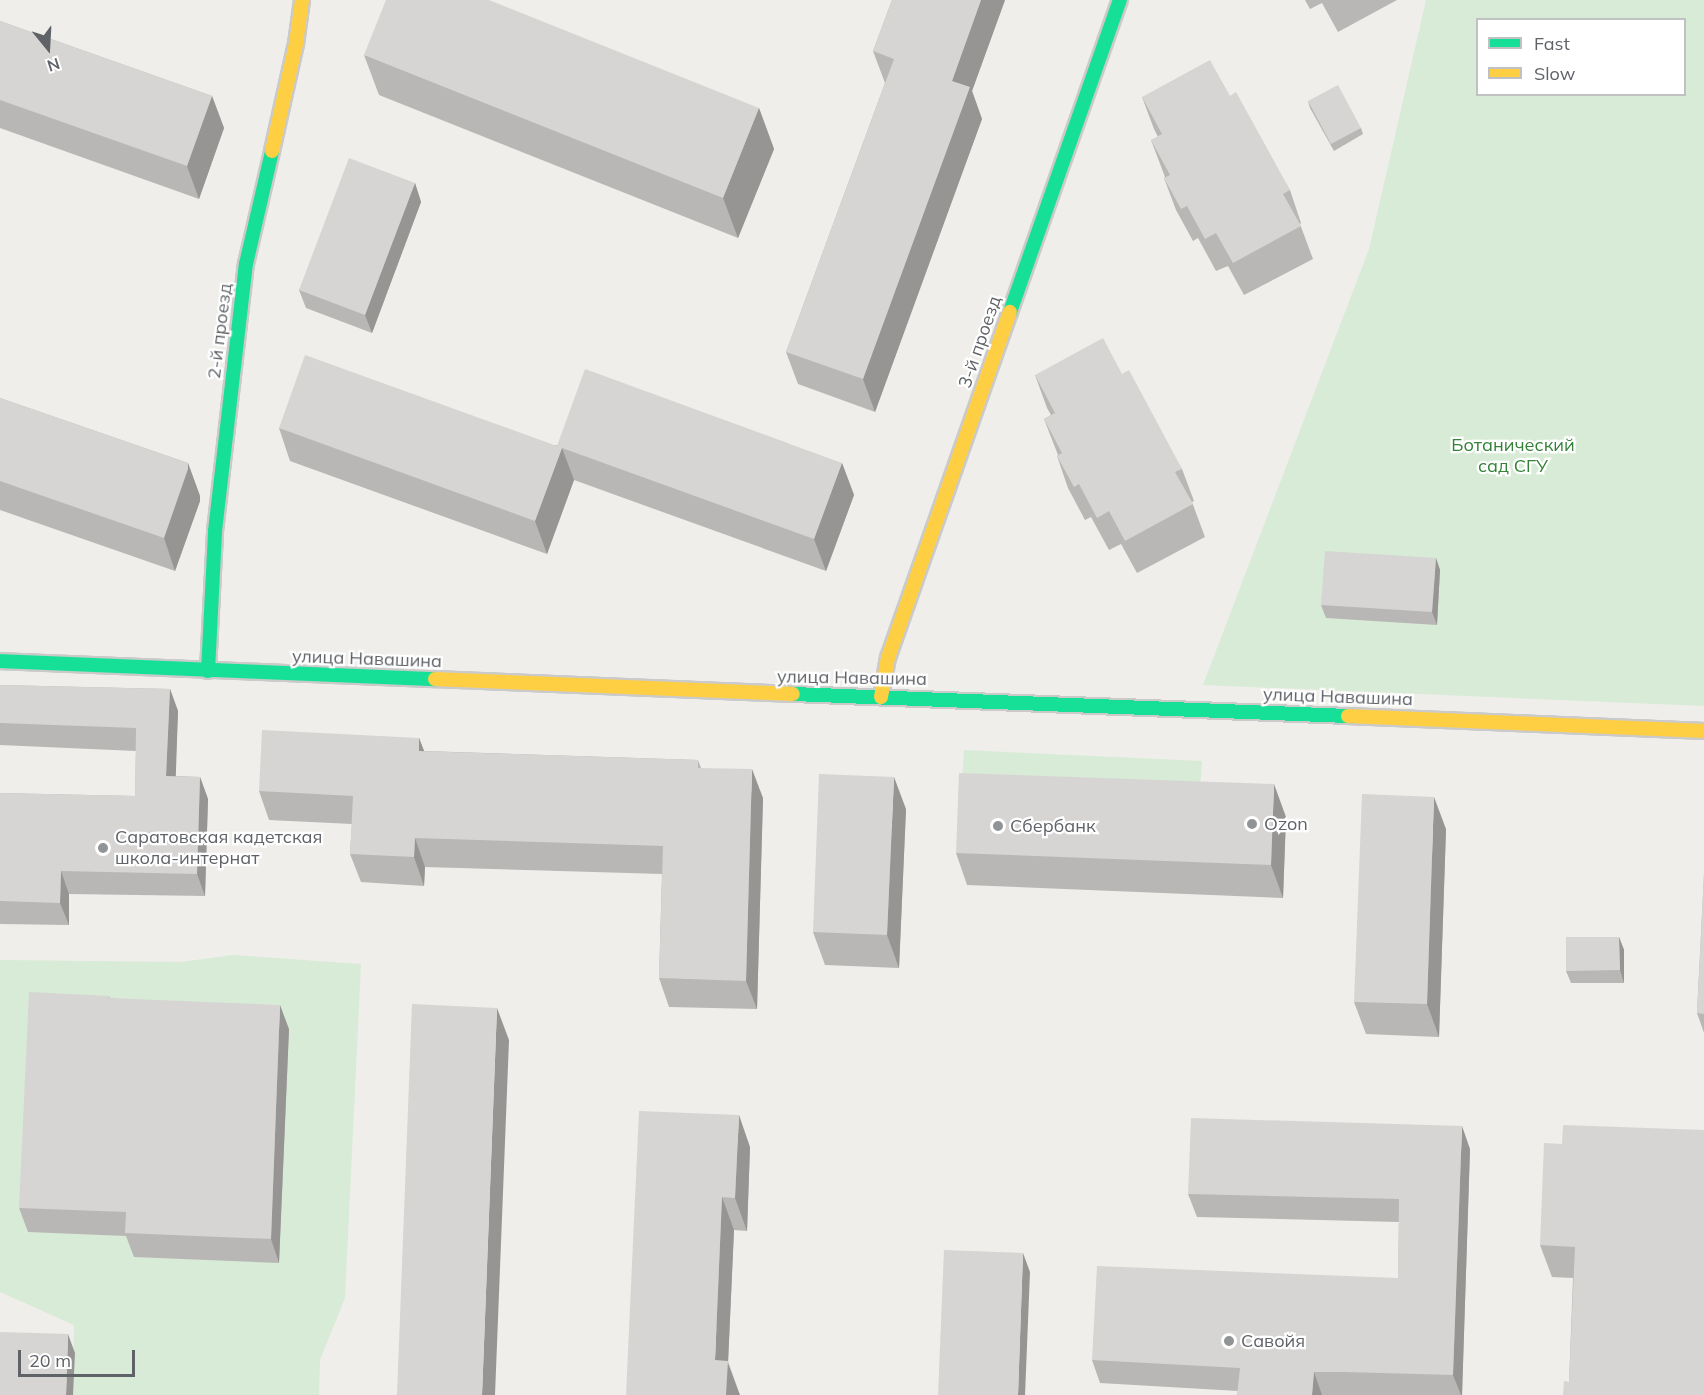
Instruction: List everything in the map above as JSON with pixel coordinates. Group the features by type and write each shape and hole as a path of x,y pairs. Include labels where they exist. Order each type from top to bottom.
{"main road":[{"name":"2-й проезд","path":"208,671 215,531 246,264 297,44 302,0"},
{"name":"3-й проезд","path":"881,697 888,658 1120,0"},
{"name":"улица Навашина","path":"0,661 1704,731"}],"green space":[{"name":"Ботанический сад СГУ","path":"1426,0 1704,0 1704,706 1203,685 1369,249"},
{"path":"964,750 1202,761 1200,790 962,780"},
{"path":"233,955 361,964 345,1298 320,1360 319,1395 73,1395 74,1325 0,1292 0,960 181,962"}],"building":[{"path":"386,0 489,0 759,108 723,198 364,55"},
{"path":"892,0 981,0 952,81 970,87 863,379 786,352 894,59 873,51"},
{"path":"0,21 212,96 187,166 0,100"},
{"path":"1210,60 1230,96 1236,92 1290,190 1283,194 1301,226 1233,263 1216,233 1205,239 1187,206 1181,209 1164,178 1170,175 1151,140 1162,134 1142,97"},
{"path":"1338,85 1361,128 1331,144 1308,101"},
{"path":"349,158 415,183 365,315 299,290"},
{"path":"1103,338 1122,374 1129,370 1182,469 1175,472 1193,504 1125,541 1109,511 1097,518 1079,484 1074,487 1057,456 1062,453 1044,419 1055,413 1035,375"},
{"path":"305,355 557,446 585,369 842,463 814,539 562,448 535,521 279,428"},
{"path":"0,398 188,463 188,469 164,538 0,481"},
{"path":"1325,551 1436,558 1432,612 1321,605"},
{"path":"0,685 170,689 166,776 200,777 197,874 61,871 60,903 0,901 0,793 135,796 136,728 0,723"},
{"path":"262,730 419,738 419,751 698,760 698,768 752,769 746,981 659,978 663,846 415,838 414,857 350,854 353,796 259,791"},
{"path":"959,773 1274,784 1271,865 956,853"},
{"path":"819,774 894,777 887,935 813,932"},
{"path":"1362,794 1434,797 1427,1004 1354,1002"},
{"path":"1704,874 1704,1014 1697,1013"},
{"path":"1566,937 1619,937 1620,970 1566,971"},
{"path":"29,992 109,996 109,998 280,1005 271,1239 125,1233 126,1212 19,1208"},
{"path":"412,1004 497,1008 482,1395 397,1395"},
{"path":"639,1111 739,1115 735,1198 722,1197 715,1360 728,1361 726,1395 626,1395"},
{"path":"1191,1118 1462,1126 1453,1375 1314,1372 1312,1395 1237,1395 1240,1368 1092,1360 1097,1266 1398,1278 1399,1199 1188,1194"},
{"path":"1563,1125 1704,1130 1704,1395 1563,1395 1564,1381 1569,1382 1575,1247 1540,1245 1544,1143 1562,1144"},
{"path":"944,1250 1023,1253 1018,1395 938,1395"},
{"path":"0,1332 68,1334 66,1395 0,1395"}],"traffic: fast":[{"path":"1010,312 1120,0"},
{"path":"208,671 215,531 246,264 272,151"},
{"path":"0,661 435,679"},
{"path":"793,694 1348,716"}],"traffic: slow":[{"path":"272,151 296,44 302,0"},
{"path":"881,697 888,658 1010,312"},
{"path":"435,679 793,694"},
{"path":"1348,716 1704,731"}],"place":[{"name":"Ozon","path":"1252,824"},
{"name":"Сбербанк","path":"998,826"},
{"name":"Саратовская кадетская школа-интернат","path":"103,848"},
{"name":"Савойя","path":"1229,1341"}]}
